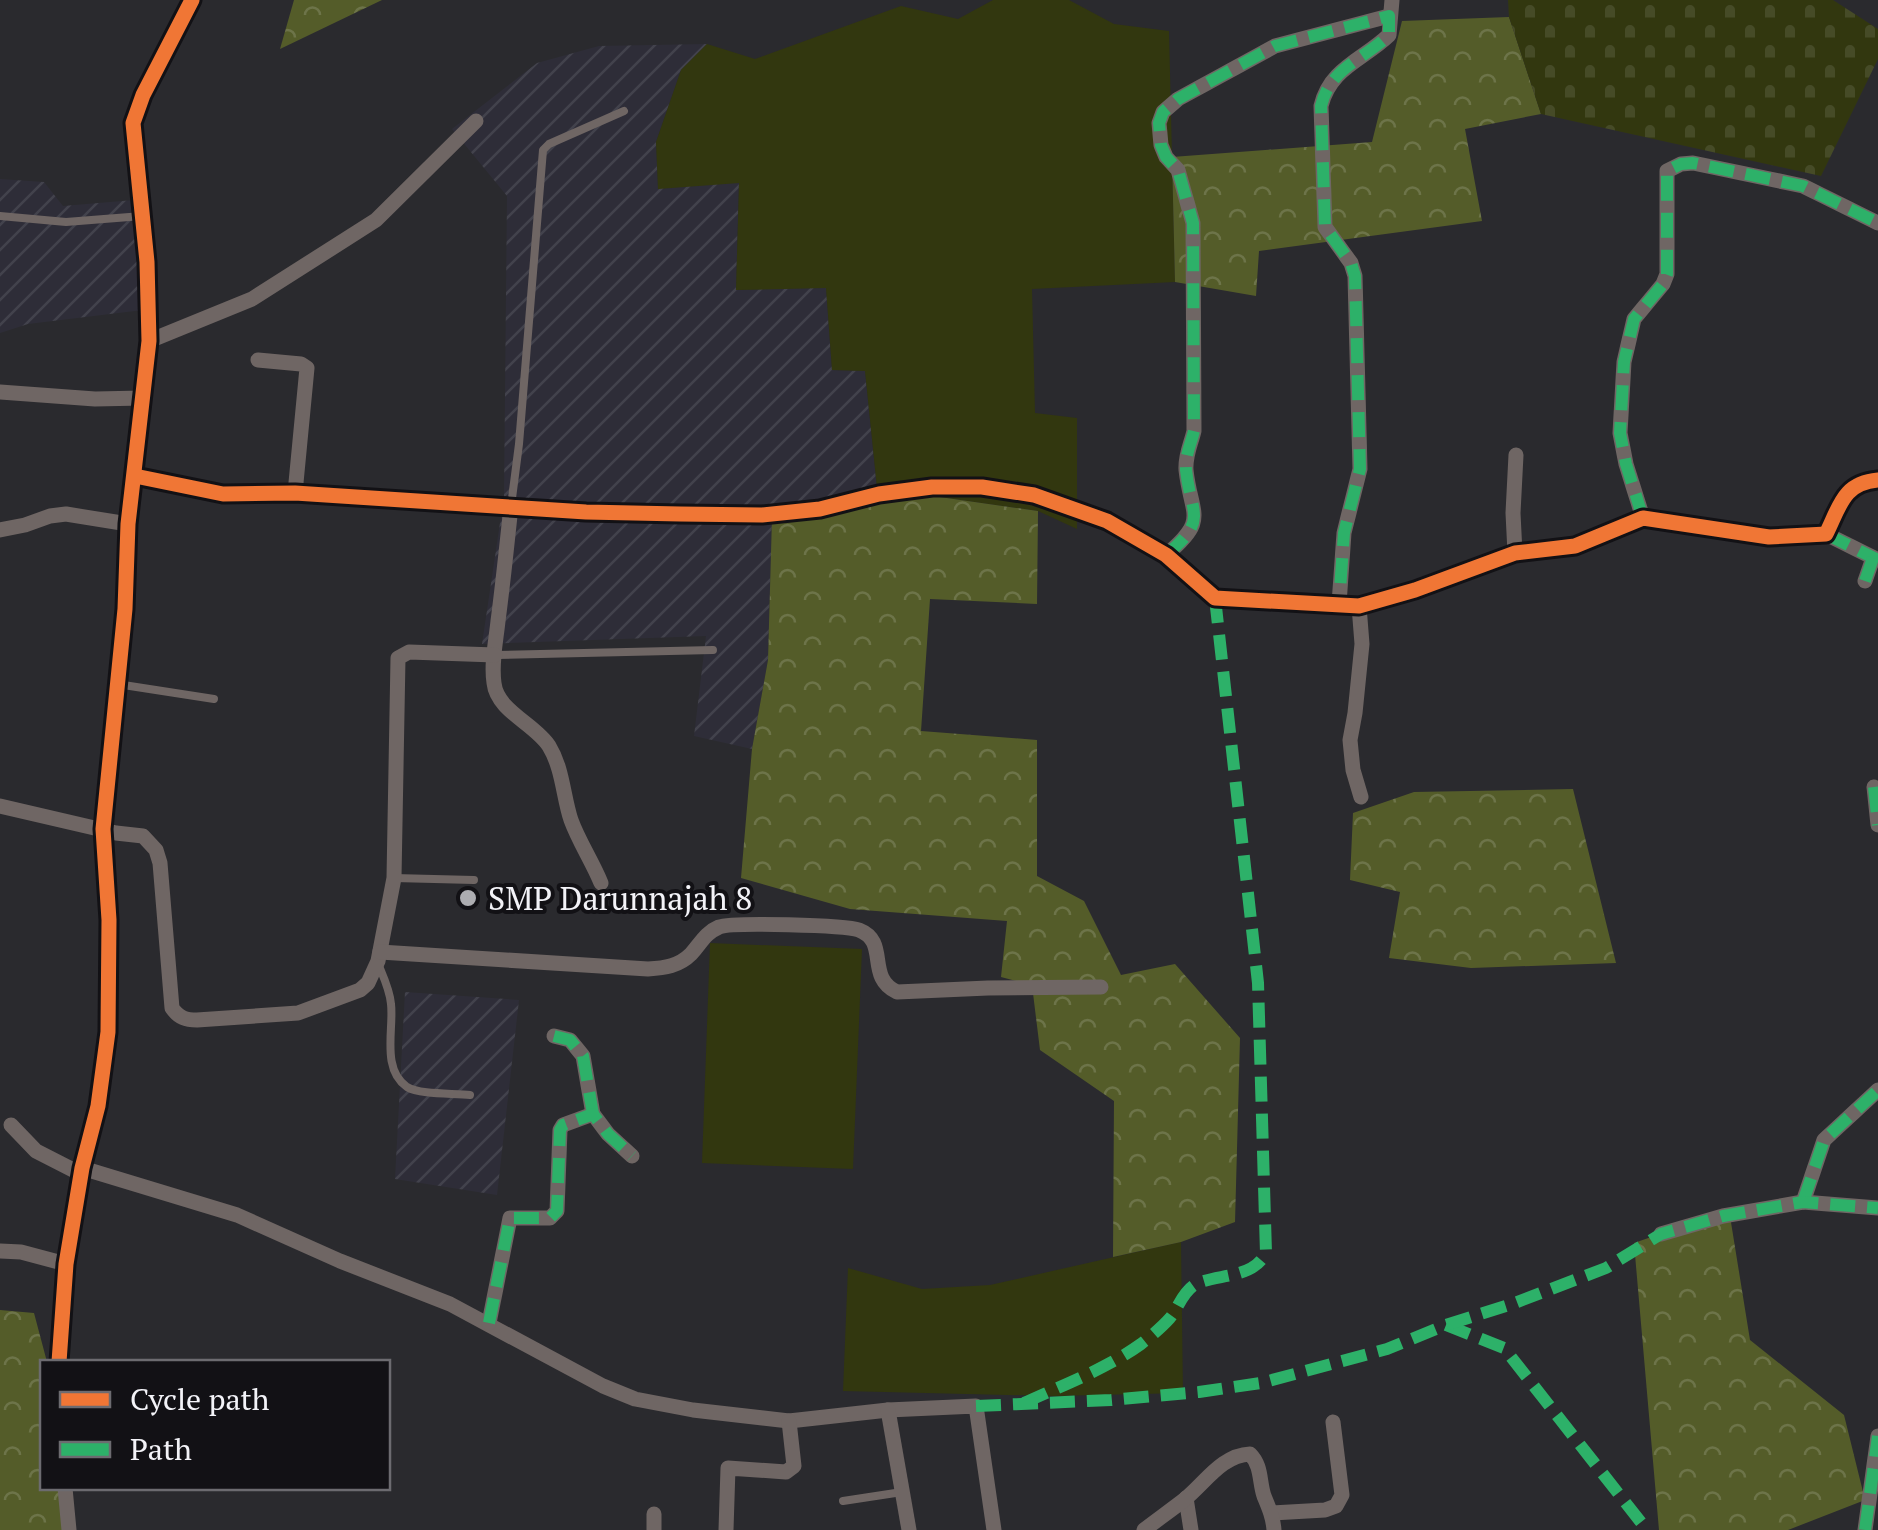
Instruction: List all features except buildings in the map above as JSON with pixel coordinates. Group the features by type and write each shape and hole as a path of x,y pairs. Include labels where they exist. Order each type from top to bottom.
{"street":[{"path":"59,1360 66,1264 98,1106 108,1032 110,920 103,829 125,609 128,524 149,342 148,262 132,130 135,114 192,0"},
{"path":"1166,556 1186,539 1194,520 1186,470 1194,430 1193,223 1178,170 1161,144 1159,124 1164,112 1178,100 1275,46 1390,8 1388,36 1340,70 1321,106 1324,228 1351,263 1355,276 1360,469 1344,533 1339,604"},
{"path":"149,342 252,299 376,220 476,121"},
{"path":"1643,518 1626,464 1620,403 1634,319 1666,280 1668,171 1693,163 1803,186 1878,223"},
{"path":"258,360 307,368 294,492"},
{"path":"0,392 95,399 143,398"},
{"path":"1515,553 1516,455"},
{"path":"134,476 223,494 294,492 586,512 762,515 820,509 880,494 932,487 982,488 1034,495 1107,522 1166,556 1214,598 1358,606 1416,590 1515,553 1575,546 1643,518 1769,537 1826,534 1876,559 1865,581"},
{"path":"1826,534 1848,490 1860,482 1878,480"},
{"path":"511,506 494,684 498,697 549,746 564,783 569,815 601,883"},
{"path":"0,530 66,514 128,524"},
{"path":"1358,606 1362,644 1350,740 1361,797"},
{"path":"0,806 143,836 156,850 172,1008 186,1020 298,1013 360,990 368,983 379,956 394,878 398,658 409,652 495,654"},
{"path":"1874,787 1878,826"},
{"path":"379,956 648,969 670,967 690,956 704,936 722,925 843,926 864,932 874,942 881,978 897,992 1101,987"},
{"path":"554,1036 570,1040 582,1056 594,1114 608,1134 632,1156"},
{"path":"1803,1202 1824,1140 1878,1090"},
{"path":"488,1323 510,1218 554,1216 560,1130 563,1125 594,1114"},
{"path":"11,1125 36,1151 82,1171 237,1215 450,1304 603,1386 635,1399 789,1421 888,1410 976,1406 994,1530"},
{"path":"1660,1234 1723,1216 1803,1202 1878,1208"},
{"path":"0,1251 21,1252 66,1264"},
{"path":"888,1410 909,1530"},
{"path":"726,1530 728,1468 786,1472 794,1466 789,1421"},
{"path":"1272,1513 1336,1506 1342,1494 1333,1422"},
{"path":"1865,1530 1878,1436"},
{"path":"1144,1530 1224,1463 1237,1454 1250,1454 1257,1461 1274,1530"},
{"path":"65,1490 69,1530"},
{"path":"1186,1498 1191,1530"}],"lane":[{"path":"511,506 543,150 624,110"},
{"path":"0,216 66,222 142,216"},
{"path":"495,654 713,650"},
{"path":"117,684 214,699"},
{"path":"394,878 474,880"},
{"path":"379,956 391,1004 390,1055 395,1073 406,1086 419,1091 470,1094"},
{"path":"842,1501 903,1492"}],"shaded area":[{"path":"707,44 681,70 656,142 658,188 739,182 736,290 826,287 832,370 865,371 877,488 772,518 768,660 752,749 694,736 706,636 482,644 504,496 507,196 452,129 537,63 599,46"},
{"path":"0,179 44,182 63,206 134,200 151,309 28,324 0,333"},
{"path":"405,992 519,1000 497,1195 395,1179"}],"green space":[{"path":"294,0 382,0 280,49"},
{"path":"993,0 1069,0 1114,24 1169,31 1175,282 1032,289 1035,413 1077,418 1077,529 1038,511 877,488 865,371 832,370 826,288 736,290 739,183 658,189 656,142 681,70 707,44 755,59 901,6 958,19"},
{"path":"1508,0 1833,0 1878,29 1878,59 1821,176 1541,114 1509,17"},
{"path":"1509,17 1541,114 1465,129 1482,221 1259,251 1256,296 1175,282 1172,157 1372,142 1402,21"},
{"path":"877,488 1038,511 1037,604 930,599 921,731 1037,740 1037,876 1084,901 1121,975 1175,964 1240,1038 1235,1222 1181,1242 1113,1257 1114,1101 1040,1050 1032,985 1001,977 1007,921 850,909 741,878 752,749 768,660 772,517"},
{"path":"1573,789 1616,963 1471,968 1389,958 1400,892 1350,880 1353,813 1414,792"},
{"path":"710,943 862,949 853,1169 702,1163"},
{"path":"1729,1210 1750,1340 1844,1415 1865,1500 1788,1530 1659,1530 1634,1243"},
{"path":"1181,1242 1183,1393 1054,1396 843,1391 848,1268 922,1289 990,1285"},
{"path":"0,1310 34,1313 46,1360 40,1360 40,1490 67,1490 65,1530 0,1530"}],"marked path":[{"path":"1166,555 1188,533 1194,516 1186,465 1194,431 1193,223 1178,170 1161,145 1159,123 1163,112 1178,99 1275,46 1389,16 1389,35 1340,73 1325,93 1321,106 1325,227 1351,263 1355,276 1360,469 1344,533 1339,604"},
{"path":"1643,518 1620,433 1624,362 1634,319 1667,274 1667,171 1693,163 1803,186 1878,223"},
{"path":"1826,534 1878,560"},
{"path":"1865,581 1873,558"},
{"path":"1024,1403 1128,1353 1167,1321 1193,1286 1245,1271 1266,1253 1258,983 1215,598"},
{"path":"1874,787 1878,825"},
{"path":"554,1036 570,1040 583,1056 593,1114"},
{"path":"1803,1202 1824,1140 1878,1090"},
{"path":"489,1323 510,1218 550,1218 557,1211 563,1125 593,1114 632,1156"},
{"path":"976,1406 1111,1400 1261,1383 1387,1349 1512,1304 1606,1268 1661,1234 1723,1216 1803,1202 1878,1208"},
{"path":"1446,1325 1504,1348 1647,1530"},
{"path":"1865,1530 1878,1436"}],"cycle path":[{"path":"59,1360 66,1264 82,1168 98,1106 108,1032 109,920 103,829 125,609 128,524 149,341 147,262 133,123 143,95 192,0"},
{"path":"135,476 223,494 295,493 586,512 680,514 762,515 820,509 879,494 932,487 982,487 1034,495 1107,521 1166,555 1215,598 1359,606 1515,553 1575,546 1643,518 1769,537 1826,534 1850,491 1878,480"}],"place":[{"name":"SMP Darunnajah 8","path":"468,898"}]}
